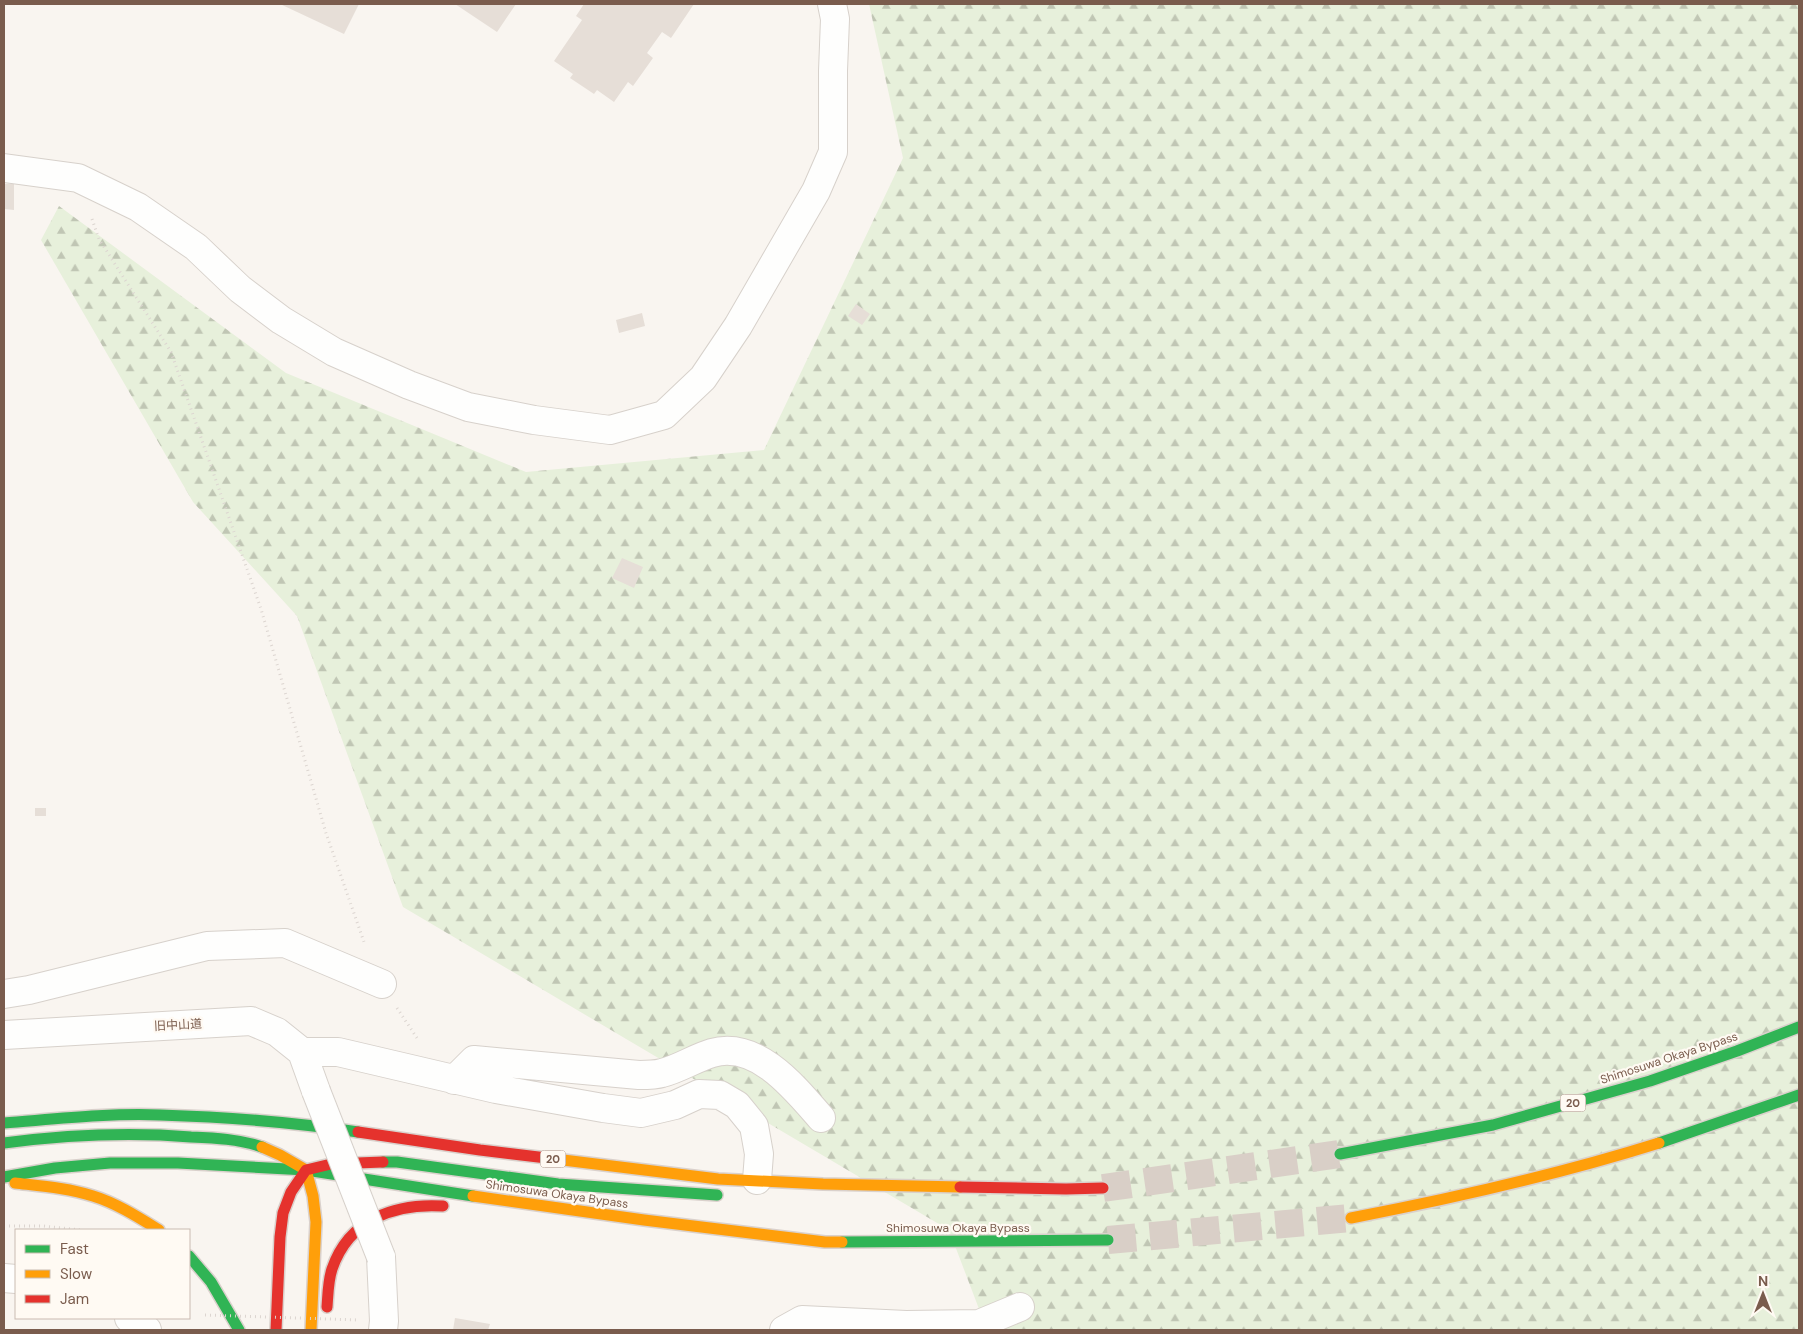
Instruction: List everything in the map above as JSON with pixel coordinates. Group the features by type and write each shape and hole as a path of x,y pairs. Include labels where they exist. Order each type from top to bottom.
{"highway":[{"name":"Shimosuwa Okaya Bypass","path":"1340,1154 1494,1125 1650,1081 1799,1027"},
{"path":"1351,1218 1477,1193 1562,1172 1701,1131 1799,1095"},
{"name":"20","path":"4,1123 74,1117 159,1115 307,1124 480,1150 718,1178 822,1184 1066,1189 1103,1188"},
{"path":"4,1143 83,1136 157,1135 217,1138 251,1144 280,1154 306,1170 313,1196 316,1222 311,1330"},
{"path":"276,1330 280,1237 283,1212 291,1192 306,1170 331,1164 397,1162 558,1184 726,1195"},
{"name":"Shimosuwa Okaya Bypass","path":"4,1177 55,1168 110,1163 178,1163 306,1170 464,1195 644,1220 825,1242 1108,1240"},
{"path":"4,1183 55,1188 93,1197 132,1213 157,1229"},
{"path":"899,1198 966,1187"},
{"path":"325,1321 334,1263 346,1243 361,1227 384,1212 408,1205 457,1208"},
{"path":"575,1223 644,1220"},
{"path":"190,1257 221,1296 239,1330"}],"street":[{"path":"4,168 78,178 138,207 196,247 240,289 280,320 334,352 409,385 468,407 534,420 610,430 664,415 703,378 738,326 816,191 833,152 833,71 836,19 832,4"},
{"path":"4,994 29,990 207,946 285,943 382,984"},
{"name":"旧中山道","path":"4,1035 251,1021 278,1032 302,1052"},
{"path":"371,1325 384,1322 380,1257 302,1052 338,1052 496,1089 641,1113 676,1105 699,1094 720,1095 737,1105 754,1126 759,1154 756,1180"},
{"path":"448,1078 474,1060 639,1076 662,1073 713,1053 742,1052 778,1072 821,1118"},
{"path":"784,1330 802,1320 906,1325 979,1324 1020,1307"},
{"path":"130,1319 148,1330"}],"path":[{"path":"78,178 99,239 171,352 261,609 326,833 374,971 448,1078"},
{"path":"4,1226 62,1229"},
{"path":"205,1314 371,1325"}],"green space":[{"path":"869,4 1799,4 1799,1330 987,1330 949,1230 403,907 297,616 193,502 41,240 59,206 286,373 526,472 764,450 903,158"}],"building":[{"path":"280,4 359,4 344,34"},
{"path":"455,4 516,4 497,32"},
{"path":"584,4 694,4 671,38 662,32 647,53 653,58 633,86 628,82 614,102 597,90 594,94 570,78 573,74 554,61 582,20 576,16"},
{"path":"4,184 14,184 14,210 4,209"},
{"path":"856,304 870,314 862,325 848,316"},
{"path":"642,313 645,326 619,333 616,320"},
{"path":"622,558 643,567 634,588 612,578"},
{"path":"35,808 46,808 46,816 35,816"},
{"path":"455,1318 490,1324 488,1330 453,1330"}],"tunnel":[{"path":"1103,1188 1340,1154"},
{"path":"1108,1240 1351,1218"}],"traffic: fast":[{"path":"1340,1154 1493,1125 1650,1081 1799,1027"},
{"path":"1659,1143 1799,1095"},
{"path":"4,1123 102,1116 160,1115 259,1120 358,1132"},
{"path":"4,1143 74,1136 167,1135 227,1139 262,1147"},
{"path":"383,1162 397,1162 558,1184 717,1195"},
{"path":"4,1177 55,1168 110,1163 178,1163 306,1170 473,1196"},
{"path":"842,1242 1108,1240"},
{"path":"190,1257 211,1282 239,1330"}],"traffic: slow":[{"path":"1351,1218 1506,1185 1659,1143"},
{"path":"262,1147 306,1170 313,1196 316,1222 311,1330"},
{"path":"555,1159 718,1179 823,1184 960,1187"},
{"path":"15,1183 84,1193 118,1206 157,1229"},
{"path":"473,1196 644,1220 825,1242 842,1242"}],"traffic: jam":[{"path":"358,1132 555,1159"},
{"path":"276,1330 280,1237 283,1213 291,1192 306,1170 331,1164 383,1162"},
{"path":"960,1187 1103,1188"},
{"path":"327,1307 332,1269 340,1252 362,1226 391,1211 425,1206 443,1206"}]}
